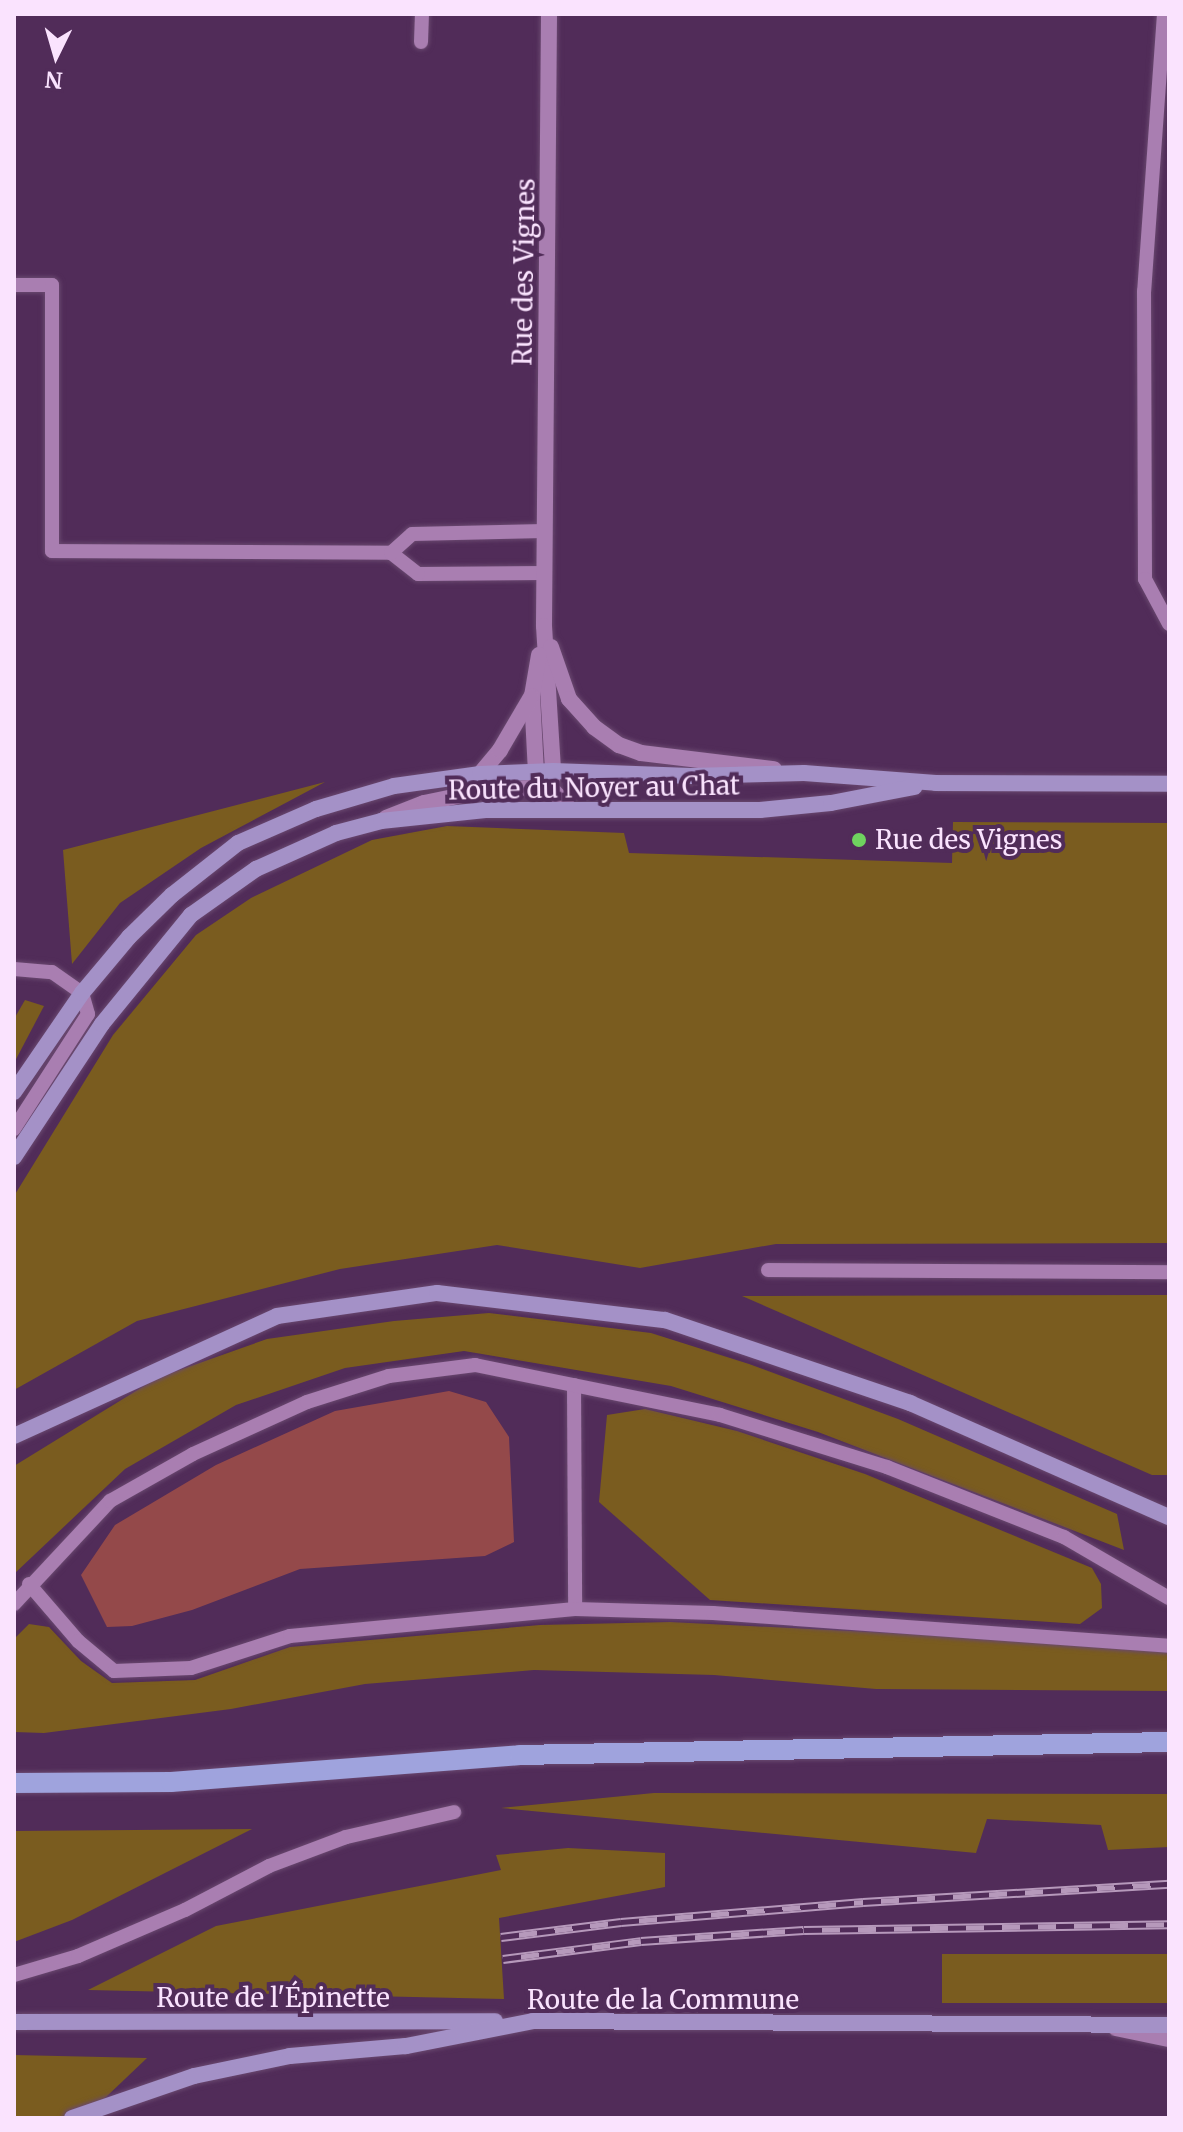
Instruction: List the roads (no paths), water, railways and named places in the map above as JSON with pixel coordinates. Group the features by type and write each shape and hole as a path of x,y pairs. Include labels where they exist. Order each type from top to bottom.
{"main road":[{"name":"Route du Noyer au Chat","path":"14,1092 82,993 129,937 172,895 238,843 316,809 394,786 480,774 536,772 552,779 804,773 936,783 1169,784"},
{"name":"Route du Noyer au Chat","path":"14,1157 102,1024 191,915 256,869 336,833 381,821 485,810 760,810 831,803 936,783"},
{"path":"14,1436 277,1316 437,1293 665,1320 910,1403 1169,1517"},
{"path":"14,1783 171,1782 520,1755 1169,1742"},
{"name":"Route de l'Épinette","path":"14,2022 533,2021"},
{"name":"Route de la Commune","path":"72,2118 194,2076 290,2056 406,2046 533,2021 1169,2025"}],"street":[{"name":"Rue des Vignes","path":"549,14 544,626 552,779"},
{"name":"Rue des Vignes","path":"536,772 532,696 544,626"},
{"name":"Rue des Vignes","path":"544,626 569,699 594,727 619,745 641,753 804,773"},
{"name":"Rue des Vignes","path":"480,774 500,750 532,696"},
{"path":"381,821 424,803 552,779 569,808"},
{"path":"1102,2025 1169,2039"}],"lane":[{"path":"421,42 422,14"},
{"path":"1164,14 1144,291 1145,579 1169,624"},
{"path":"14,285 52,285 52,551 391,553 418,574 544,573"},
{"path":"391,553 412,534 544,531"},
{"path":"14,969 52,972 82,993 88,1014 14,1129"},
{"path":"768,1270 1169,1272"},
{"path":"14,1604 29,1584 110,1501 193,1454 307,1402 389,1376 475,1365 720,1415 887,1467 1064,1537 1169,1598"},
{"path":"574,1385 575,1609"},
{"path":"29,1584 78,1641 114,1671 191,1668 290,1636 575,1609 728,1614 1169,1646"},
{"path":"14,1975 78,1956 185,1910 269,1866 346,1837 454,1812"}],"railway":[{"path":"501,1937 621,1922 863,1902 1169,1884"},
{"path":"503,1959 641,1941 804,1930 1169,1924"}],"place":[{"name":"Rue des Vignes","path":"859,840"}]}
